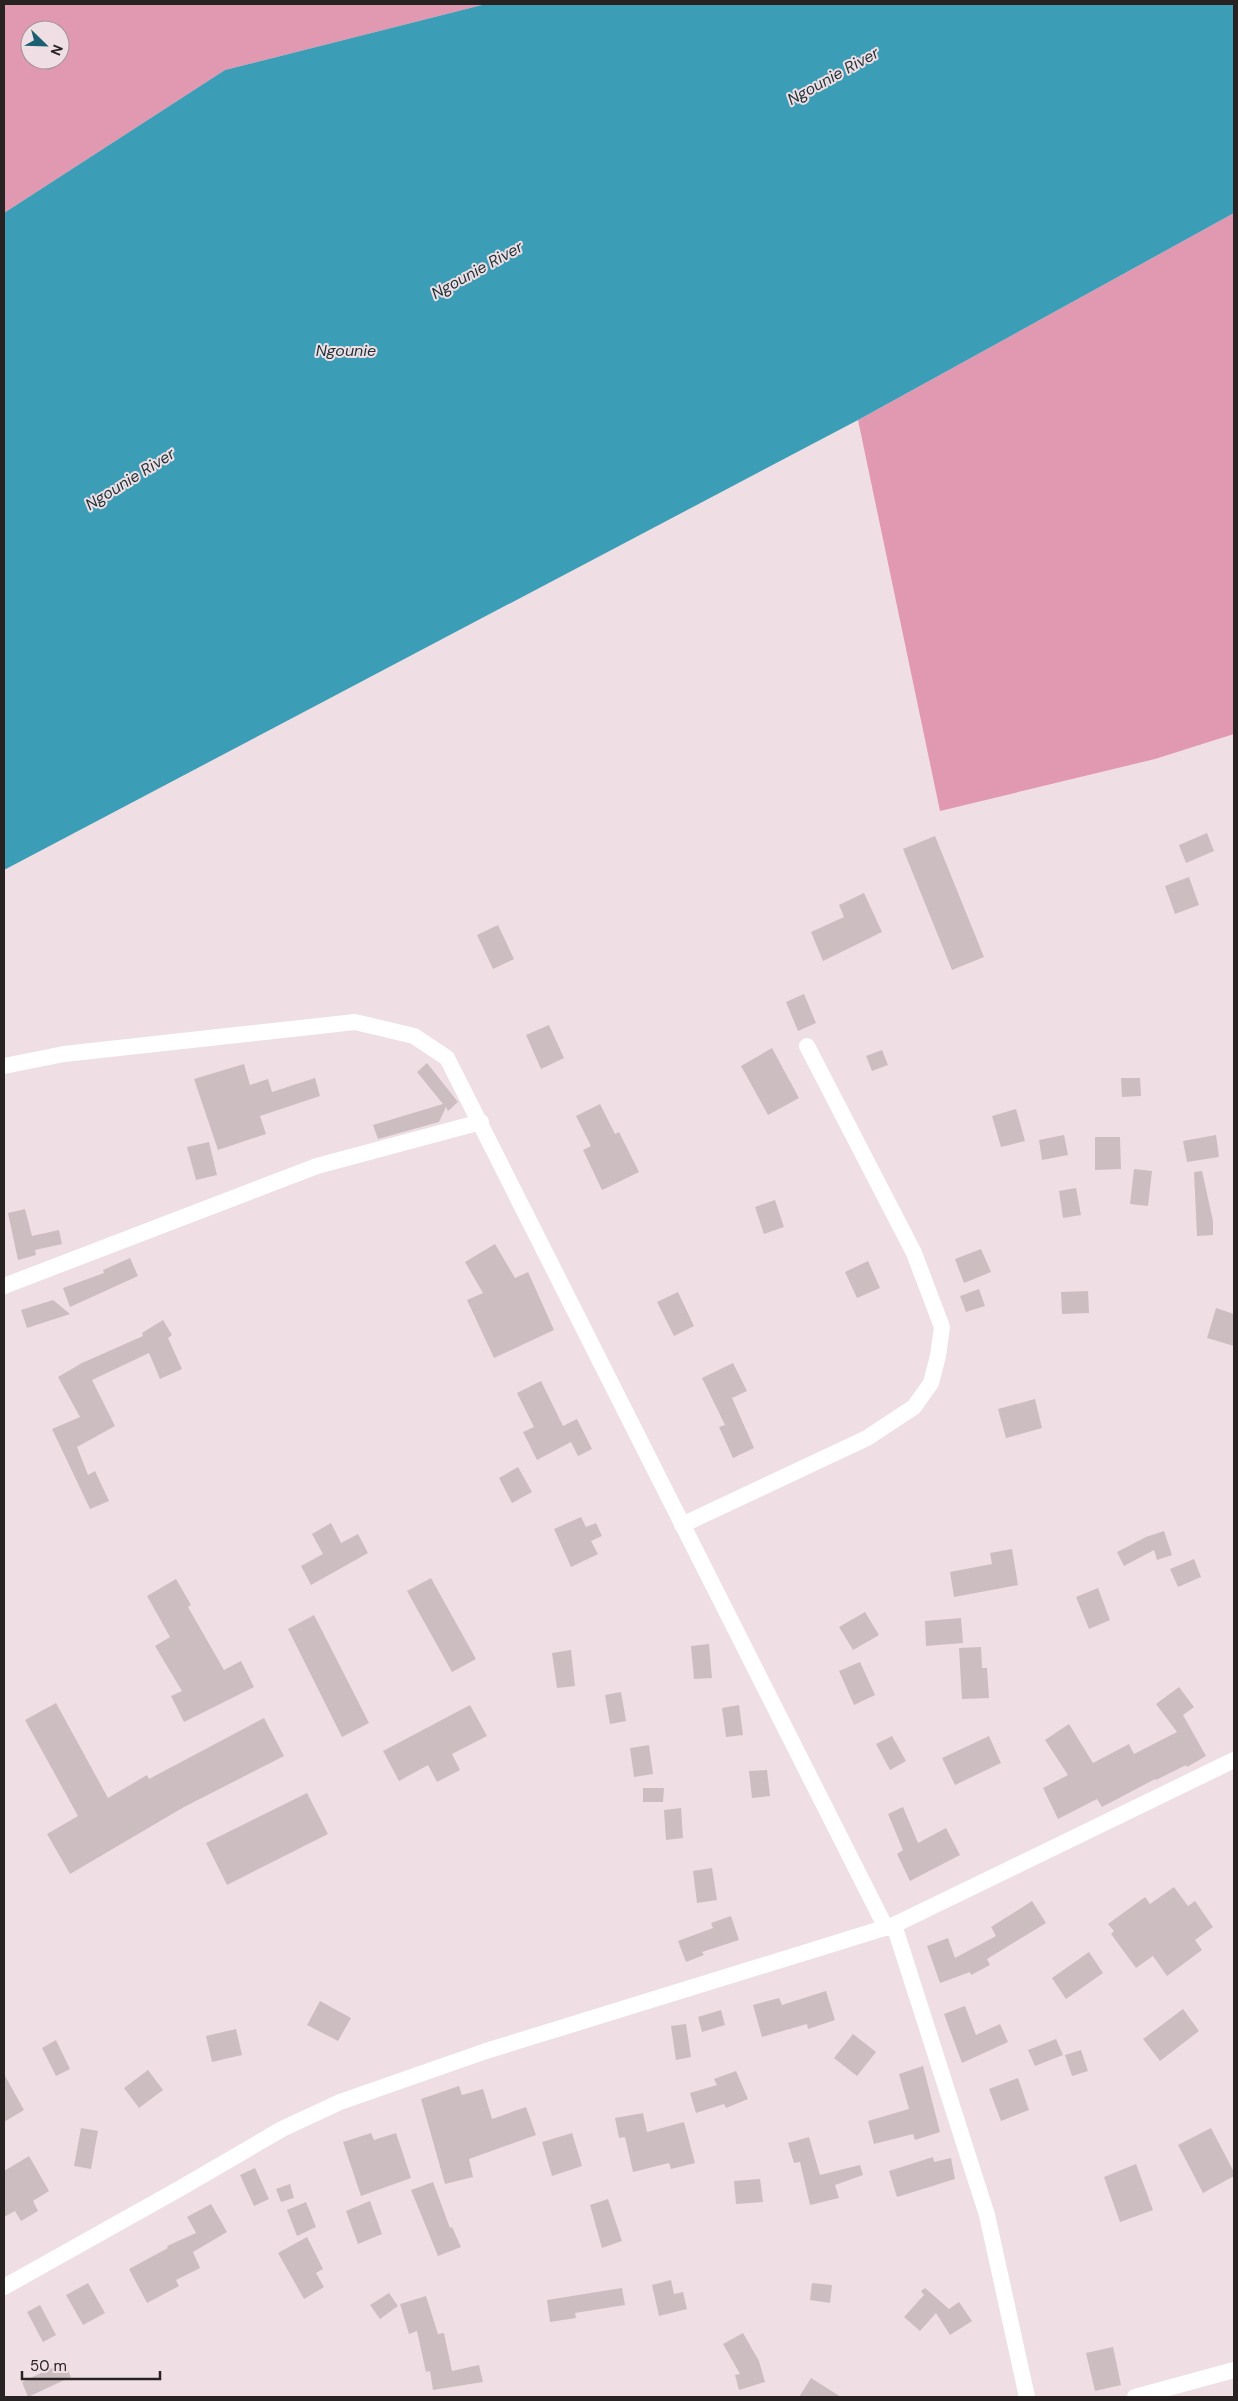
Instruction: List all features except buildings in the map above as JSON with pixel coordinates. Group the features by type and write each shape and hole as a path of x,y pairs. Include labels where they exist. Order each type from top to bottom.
{"street":[{"path":"4,1066 64,1054 355,1022 414,1036 447,1058 481,1122 682,1525 890,1926 987,2215 1027,2397"},
{"path":"682,1525 867,1438 914,1407 930,1383 938,1356 942,1326 914,1253 807,1046"},
{"path":"4,1286 316,1166 481,1122"},
{"path":"4,2286 179,2189 282,2129 340,2102 486,2051 890,1926 1234,1760"},
{"path":"1136,2397 1234,2370"}],"shaded area":[{"path":"4,4 486,4 225,70 4,213"},
{"path":"1234,213 1234,734 1155,759 940,811 858,420"}],"water":[{"name":"Ngounie","path":"486,4 1234,4 1234,213 858,420 4,870 4,213 225,70"}],"water label":[{"name":"Ngounie River","path":"833,76"},
{"name":"Ngounie River","path":"477,270"},
{"name":"Ngounie River","path":"130,479"}]}
